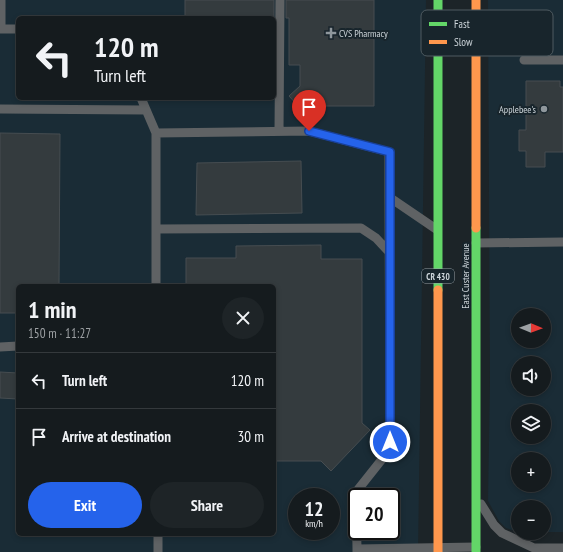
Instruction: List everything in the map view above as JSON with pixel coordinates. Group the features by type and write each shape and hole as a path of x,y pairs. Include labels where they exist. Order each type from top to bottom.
{"main road":[{"name":"CR 430","path":"438,56 438,550"},
{"name":"East Custer Avenue","path":"476,56 476,550"}],"lane":[{"path":"1,0 1,29 16,29"},
{"path":"279,131 280,0"},
{"path":"524,60 563,60"},
{"path":"142,100 156,133 156,284"},
{"path":"0,109 146,110"},
{"path":"156,133 309,131 390,152 390,442 387,453 356,492 357,551 476,550"},
{"path":"389,197 438,231"},
{"path":"156,230 361,228 376,238 389,252"},
{"path":"476,243 563,242"},
{"path":"0,347 16,346"},
{"path":"475,495 489,518 502,532 530,550 563,548"},
{"path":"158,536 158,552"}],"shaded area":[{"path":"0,0 426,0 426,10 421,10 421,56 425,56 418,552 0,552"},
{"path":"488,0 563,0 563,532 551,532 551,500 511,500 511,530 506,528 499,521 488,501 490,383 488,56 553,56 553,10 488,10"}],"building":[{"path":"185,0 274,0 274,16 185,16"},
{"name":"CVS Pharmacy","path":"286,0 374,0 374,106 320,106 311,98 300,108 289,96 300,86 300,65 289,65 289,18 286,18"},
{"name":"Applebee's","path":"526,81 560,81 560,87 563,87 563,152 545,152 545,167 526,167 526,151 519,151 519,130 526,130"},
{"path":"0,133 60,134 59,284 16,284 16,313 0,313"},
{"path":"301,161 302,213 196,215 197,163"},
{"path":"321,245 321,259 362,259 362,423 370,430 331,471 321,461 276,461 276,284 186,284 186,258 236,258 236,246"},
{"path":"0,372 16,373 16,399 0,398"}],"traffic: fast":[{"path":"438,0 438,10"},
{"path":"438,56 438,290"},
{"path":"476,228 476,552"}],"traffic: slow":[{"path":"476,0 476,10"},
{"path":"476,56 476,228"},
{"path":"438,290 438,552"}],"place":[{"name":"CVS Pharmacy","path":"331,33"},
{"name":"Applebee's","path":"544,109"}],"route":[{"path":"309,131 390,152 390,442"}]}
